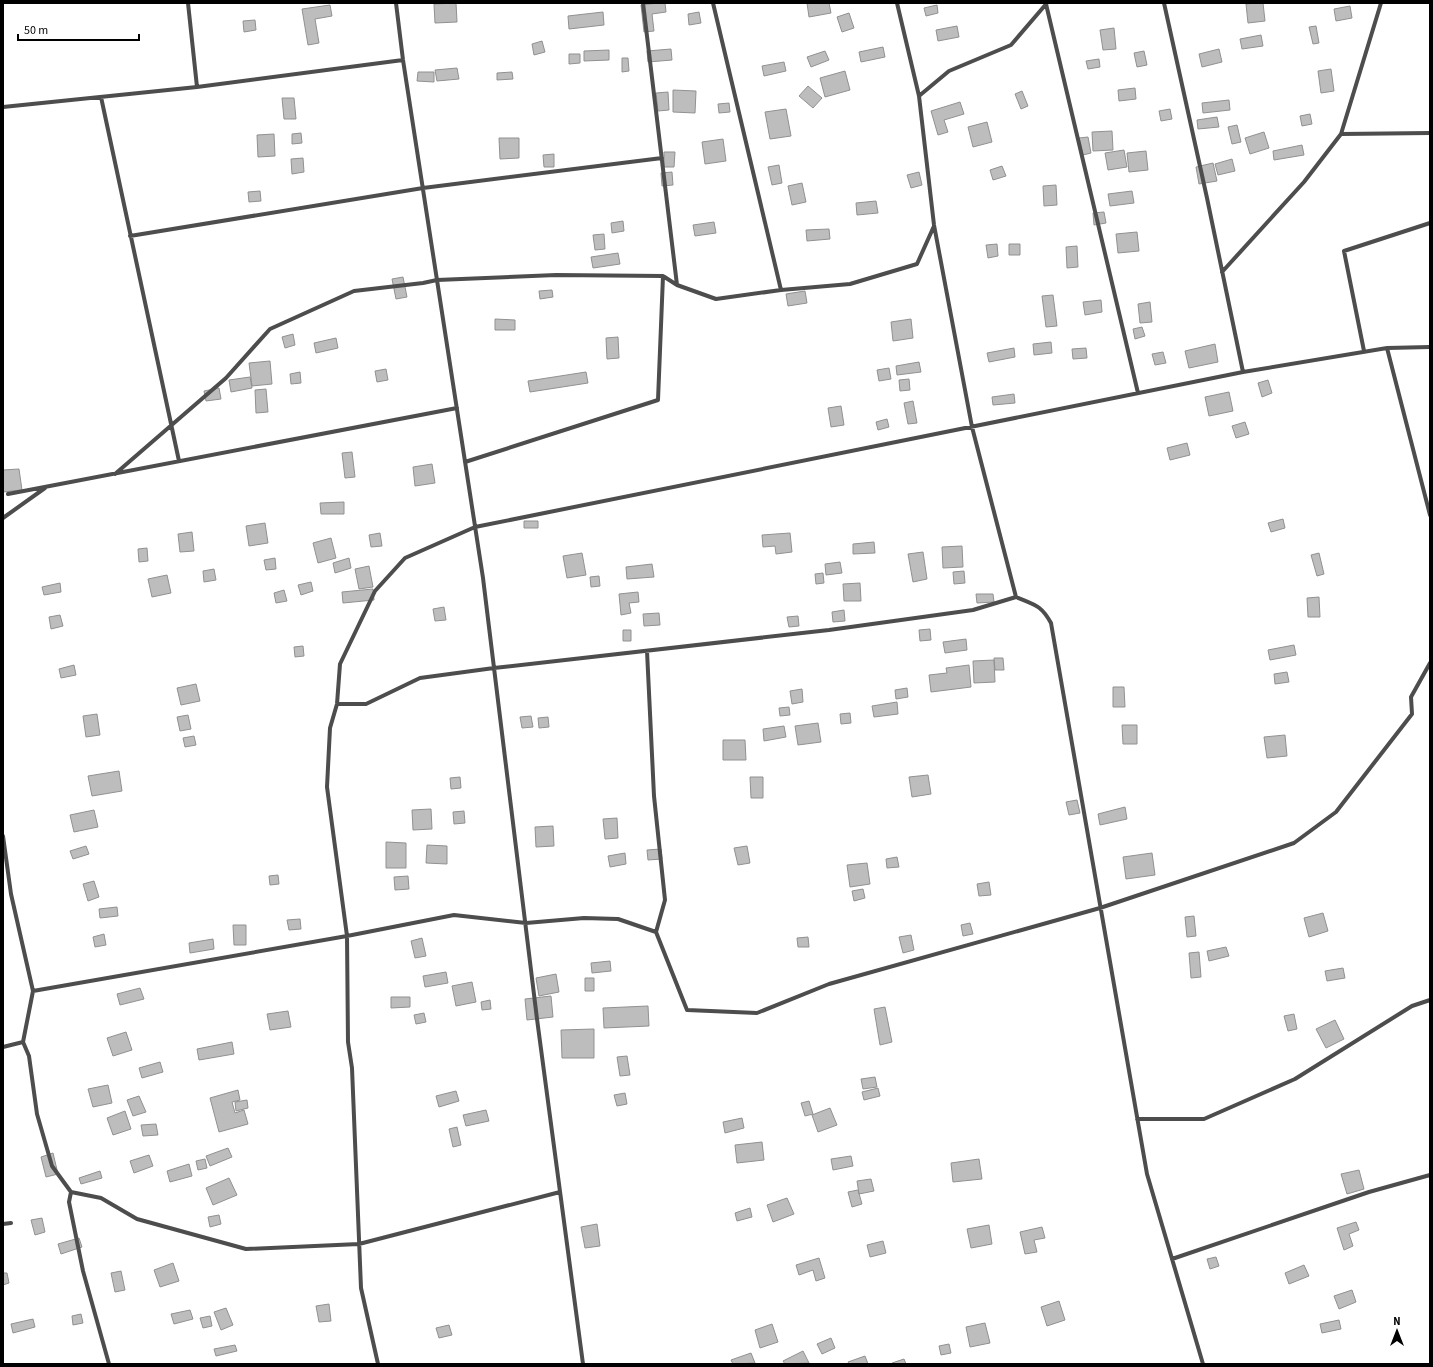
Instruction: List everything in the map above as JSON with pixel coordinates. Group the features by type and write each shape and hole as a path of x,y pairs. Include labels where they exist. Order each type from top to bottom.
{"street":[{"path":"188,3 197,86"},
{"path":"396,3 403,60 484,578 560,1192 584,1364"},
{"path":"643,3 677,285"},
{"path":"713,3 781,290"},
{"path":"897,3 919,96 934,225 972,426 1016,597"},
{"path":"919,96 949,71 1011,45 1046,3"},
{"path":"1046,3 1138,393"},
{"path":"1164,3 1242,372"},
{"path":"1222,272 1304,182 1341,134 1381,3"},
{"path":"3,107 197,86 403,60"},
{"path":"100,97 179,462"},
{"path":"1341,134 1430,133"},
{"path":"130,236 423,188 662,158"},
{"path":"1364,351 1344,251 1430,223"},
{"path":"114,474 226,378 270,329 354,291 437,280 556,275 663,276 677,285 716,299 781,290 850,284 917,264 934,225"},
{"path":"465,462 658,400 663,276"},
{"path":"378,1364 361,1288 352,1068 348,1042 347,936 327,787 330,728 337,704 340,664 375,591 405,558 475,527 1242,372 1364,351 1387,348 1430,347"},
{"path":"1387,348 1430,515"},
{"path":"8,494 457,408"},
{"path":"3,518 47,487"},
{"path":"337,704 366,704 420,678 494,668 829,630 973,610 1016,597 1036,605 1044,611 1051,624 1147,1174 1203,1364"},
{"path":"647,651 654,796 665,900 656,932 687,1010 757,1013 829,984 1100,908 1294,843 1336,812 1412,714 1411,697 1430,663"},
{"path":"3,836 11,894 33,991 23,1042 29,1056 37,1114 52,1166 70,1192 69,1202 83,1271 109,1364"},
{"path":"33,991 347,936 454,915 526,924 584,918 618,919 656,932"},
{"path":"1137,1119 1204,1119 1295,1079 1412,1006 1430,1000"},
{"path":"3,1047 23,1042"},
{"path":"1172,1259 1369,1192 1430,1175"},
{"path":"70,1192 101,1198 137,1219 246,1249 359,1244 560,1192"},
{"path":"3,1224 11,1223"}],"building":[{"path":"456,3 457,22 435,23 434,4"},
{"path":"665,3 666,12 652,14 654,31 644,32 641,5"},
{"path":"807,3 829,3 831,13 809,17"},
{"path":"1263,3 1265,21 1248,23 1246,4"},
{"path":"330,5 332,16 315,19 319,43 308,45 302,9"},
{"path":"937,5 938,13 926,16 924,8"},
{"path":"1350,6 1352,18 1336,21 1334,9"},
{"path":"603,12 604,25 569,29 568,16"},
{"path":"699,12 701,23 689,25 688,14"},
{"path":"849,13 854,28 842,32 837,17"},
{"path":"255,20 256,30 244,32 243,21"},
{"path":"957,26 959,37 938,41 936,30"},
{"path":"1316,26 1319,43 1313,44 1309,27"},
{"path":"1114,28 1116,49 1103,50 1100,30"},
{"path":"1261,35 1263,46 1242,49 1240,39"},
{"path":"542,41 545,52 534,55 532,44"},
{"path":"883,47 885,57 861,62 859,52"},
{"path":"671,49 672,60 648,62 647,51"},
{"path":"1219,49 1222,62 1202,67 1199,54"},
{"path":"609,50 609,60 584,61 584,51"},
{"path":"825,51 829,60 811,67 807,57"},
{"path":"1144,51 1147,65 1137,67 1134,53"},
{"path":"569,54 580,54 580,63 569,64"},
{"path":"622,58 628,58 629,71 622,72"},
{"path":"1099,59 1100,67 1088,69 1086,61"},
{"path":"784,62 786,71 764,76 762,66"},
{"path":"457,68 459,79 437,81 435,70"},
{"path":"1331,69 1334,91 1321,93 1318,71"},
{"path":"845,71 850,90 825,97 820,78"},
{"path":"418,72 434,72 434,82 417,81"},
{"path":"512,72 513,79 497,80 497,73"},
{"path":"808,86 822,98 813,108 799,96"},
{"path":"1135,88 1136,99 1119,101 1118,90"},
{"path":"673,90 696,91 695,113 673,112"},
{"path":"1022,91 1028,106 1021,109 1015,94"},
{"path":"668,92 669,110 658,111 656,93"},
{"path":"282,98 294,98 296,119 284,119"},
{"path":"1229,100 1230,110 1203,113 1202,103"},
{"path":"960,102 964,114 944,120 948,132 938,135 931,111"},
{"path":"729,103 730,112 719,113 718,104"},
{"path":"786,109 791,136 770,139 765,112"},
{"path":"1170,109 1172,119 1161,121 1159,111"},
{"path":"1310,114 1312,124 1302,126 1300,116"},
{"path":"1217,117 1219,127 1198,129 1197,120"},
{"path":"987,122 992,142 973,147 968,127"},
{"path":"1237,125 1241,142 1232,144 1228,127"},
{"path":"1112,131 1113,150 1093,151 1092,132"},
{"path":"1264,132 1269,148 1250,154 1245,138"},
{"path":"301,133 302,143 292,144 292,134"},
{"path":"274,134 275,156 258,157 257,135"},
{"path":"1088,137 1091,153 1083,155 1079,138"},
{"path":"499,138 519,138 519,158 500,159"},
{"path":"723,139 726,161 705,164 702,142"},
{"path":"1302,145 1304,155 1274,160 1273,151"},
{"path":"1124,150 1127,167 1108,170 1105,153"},
{"path":"1146,151 1148,170 1129,172 1127,153"},
{"path":"664,152 675,152 674,167 664,167"},
{"path":"554,154 554,167 544,167 543,155"},
{"path":"303,158 304,172 292,174 291,159"},
{"path":"1232,159 1235,171 1218,175 1215,164"},
{"path":"1213,163 1217,181 1199,184 1196,167"},
{"path":"779,165 782,183 772,185 768,167"},
{"path":"1002,166 1006,176 993,180 990,170"},
{"path":"672,172 673,185 662,186 661,173"},
{"path":"919,172 922,185 911,188 907,175"},
{"path":"802,183 806,202 792,205 788,186"},
{"path":"1056,185 1057,205 1044,206 1043,186"},
{"path":"260,191 261,201 249,202 248,192"},
{"path":"1132,191 1134,203 1110,206 1108,194"},
{"path":"876,201 878,213 857,215 856,203"},
{"path":"1104,212 1106,223 1094,225 1093,213"},
{"path":"623,221 624,231 612,233 611,223"},
{"path":"714,222 716,233 695,236 693,225"},
{"path":"829,229 830,239 807,241 806,230"},
{"path":"1137,232 1139,251 1118,253 1116,234"},
{"path":"604,234 605,249 595,250 593,235"},
{"path":"997,244 998,256 988,258 986,245"},
{"path":"1009,244 1020,244 1020,255 1009,255"},
{"path":"1077,246 1078,267 1067,268 1066,247"},
{"path":"618,253 620,264 593,268 591,257"},
{"path":"403,277 407,297 396,299 392,279"},
{"path":"552,290 553,297 540,299 539,291"},
{"path":"805,291 807,303 788,306 786,294"},
{"path":"1053,295 1057,326 1046,327 1042,296"},
{"path":"1101,300 1102,312 1085,315 1083,302"},
{"path":"1150,302 1152,322 1140,323 1138,304"},
{"path":"495,319 515,320 515,330 495,330"},
{"path":"911,319 913,338 893,341 891,322"},
{"path":"1142,327 1145,336 1135,339 1133,329"},
{"path":"293,334 295,345 285,348 282,337"},
{"path":"618,337 619,358 607,359 606,338"},
{"path":"336,338 338,348 316,353 314,343"},
{"path":"1051,342 1052,353 1034,355 1033,344"},
{"path":"1215,344 1218,362 1189,368 1185,351"},
{"path":"1014,348 1015,357 989,362 987,353"},
{"path":"1086,348 1087,358 1073,359 1072,349"},
{"path":"1163,352 1166,363 1155,365 1152,354"},
{"path":"270,361 272,384 252,386 249,363"},
{"path":"919,362 921,372 897,375 896,366"},
{"path":"889,368 891,379 879,381 877,370"},
{"path":"386,369 388,380 377,382 375,371"},
{"path":"300,372 301,383 291,384 290,374"},
{"path":"586,372 588,383 530,392 528,381"},
{"path":"250,377 252,388 231,392 229,380"},
{"path":"909,379 910,390 900,391 899,380"},
{"path":"1268,380 1272,393 1262,397 1258,383"},
{"path":"219,388 221,399 206,401 204,391"},
{"path":"266,389 268,412 256,413 255,390"},
{"path":"1229,392 1233,411 1209,416 1205,397"},
{"path":"1014,394 1015,403 993,405 992,397"},
{"path":"913,401 917,423 908,424 904,403"},
{"path":"841,406 844,425 831,427 828,408"},
{"path":"887,419 889,427 878,430 876,422"},
{"path":"1245,422 1249,434 1236,438 1232,426"},
{"path":"1187,443 1190,455 1170,460 1167,448"},
{"path":"352,452 355,477 345,478 342,453"},
{"path":"432,464 435,483 415,486 413,467"},
{"path":"19,469 22,490 3,492 3,470"},
{"path":"344,502 344,514 321,514 320,503"},
{"path":"1283,519 1285,528 1271,532 1268,523"},
{"path":"524,521 538,521 538,528 524,528"},
{"path":"265,523 268,543 249,546 246,526"},
{"path":"192,532 194,551 180,552 178,534"},
{"path":"380,533 382,546 371,547 369,535"},
{"path":"790,533 792,552 776,554 775,546 763,547 762,535"},
{"path":"331,538 336,558 318,563 313,543"},
{"path":"874,542 875,553 853,554 853,544"},
{"path":"962,546 963,567 943,568 942,547"},
{"path":"147,548 148,561 139,562 138,549"},
{"path":"923,552 927,579 913,582 908,554"},
{"path":"582,553 586,575 567,578 563,556"},
{"path":"1319,553 1324,574 1317,576 1311,555"},
{"path":"275,558 276,569 266,570 264,560"},
{"path":"349,558 351,568 335,573 333,563"},
{"path":"840,562 842,573 826,575 825,564"},
{"path":"652,564 654,577 627,579 626,567"},
{"path":"369,566 373,587 359,589 355,569"},
{"path":"214,569 216,580 204,582 203,571"},
{"path":"964,571 965,583 954,584 953,572"},
{"path":"823,573 824,583 816,584 815,574"},
{"path":"167,575 171,593 152,597 148,579"},
{"path":"599,576 600,586 591,587 590,577"},
{"path":"311,582 313,591 301,595 298,585"},
{"path":"60,583 61,592 44,595 42,587"},
{"path":"860,583 861,601 844,601 843,584"},
{"path":"373,589 374,600 343,603 342,592"},
{"path":"284,590 287,601 276,603 274,593"},
{"path":"638,592 639,602 629,603 631,613 621,615 619,594"},
{"path":"976,594 993,594 994,602 977,603"},
{"path":"1319,597 1320,617 1308,617 1307,598"},
{"path":"444,607 446,620 435,621 433,609"},
{"path":"844,610 845,621 833,622 832,612"},
{"path":"659,613 660,625 644,626 643,614"},
{"path":"60,615 63,626 51,629 49,617"},
{"path":"798,616 799,626 789,627 787,617"},
{"path":"930,629 931,640 920,641 919,630"},
{"path":"623,630 631,630 631,641 623,641"},
{"path":"966,639 967,650 945,653 943,642"},
{"path":"1294,645 1296,655 1270,660 1268,650"},
{"path":"303,646 304,656 295,657 294,647"},
{"path":"994,658 1003,658 1004,670 995,670"},
{"path":"994,660 995,682 974,683 973,661"},
{"path":"74,665 76,675 61,678 59,669"},
{"path":"969,665 971,687 931,692 929,675 947,673 946,668"},
{"path":"1287,672 1289,682 1275,684 1274,674"},
{"path":"196,684 200,701 181,705 177,688"},
{"path":"1113,687 1124,687 1125,707 1113,707"},
{"path":"907,688 908,697 896,699 895,690"},
{"path":"802,689 803,702 792,704 790,691"},
{"path":"897,702 898,714 874,717 872,706"},
{"path":"789,707 790,715 780,716 779,708"},
{"path":"850,713 851,723 841,724 840,714"},
{"path":"97,714 100,735 86,737 83,716"},
{"path":"188,715 191,729 180,731 177,717"},
{"path":"531,716 533,727 522,728 520,717"},
{"path":"548,717 549,727 539,728 538,718"},
{"path":"818,723 821,742 798,745 795,726"},
{"path":"1122,725 1137,725 1137,744 1123,744"},
{"path":"784,726 786,737 764,741 763,729"},
{"path":"1285,735 1287,756 1267,758 1264,737"},
{"path":"194,736 196,745 185,747 183,738"},
{"path":"723,740 745,740 746,760 723,760"},
{"path":"119,771 122,791 92,796 88,776"},
{"path":"928,775 931,794 912,797 909,777"},
{"path":"460,777 461,788 451,789 450,778"},
{"path":"750,777 763,777 763,798 751,798"},
{"path":"1077,800 1080,813 1069,815 1066,802"},
{"path":"1125,807 1127,819 1100,825 1098,814"},
{"path":"431,809 432,829 413,830 412,810"},
{"path":"94,810 98,827 74,832 70,815"},
{"path":"464,811 465,823 454,824 453,812"},
{"path":"617,818 618,838 605,839 603,819"},
{"path":"553,826 554,846 536,847 535,827"},
{"path":"386,842 406,843 406,868 386,868"},
{"path":"427,845 447,846 447,864 426,863"},
{"path":"86,846 89,854 73,859 70,851"},
{"path":"747,846 750,863 738,865 734,848"},
{"path":"661,849 662,859 648,860 647,850"},
{"path":"625,853 626,864 610,867 608,856"},
{"path":"1152,853 1155,875 1126,879 1123,857"},
{"path":"897,857 899,867 887,868 886,859"},
{"path":"867,863 870,884 850,887 847,865"},
{"path":"278,875 279,884 270,885 269,876"},
{"path":"408,876 409,889 395,890 394,877"},
{"path":"94,881 99,897 88,901 83,884"},
{"path":"989,882 991,895 979,896 977,884"},
{"path":"863,889 865,898 854,901 852,891"},
{"path":"117,907 118,916 100,918 99,909"},
{"path":"1323,913 1328,931 1309,937 1304,918"},
{"path":"1194,916 1196,936 1187,937 1185,917"},
{"path":"300,919 301,929 289,930 287,920"},
{"path":"970,923 973,934 963,936 961,925"},
{"path":"233,925 246,925 246,945 234,945"},
{"path":"104,934 106,945 95,947 93,937"},
{"path":"911,935 914,950 903,953 899,937"},
{"path":"808,937 809,947 798,947 797,938"},
{"path":"422,938 426,956 415,958 411,941"},
{"path":"213,939 214,949 190,953 189,943"},
{"path":"1226,947 1229,956 1209,961 1207,951"},
{"path":"1199,952 1201,977 1191,978 1189,953"},
{"path":"610,961 611,971 592,973 591,963"},
{"path":"1343,968 1345,978 1327,981 1325,971"},
{"path":"446,972 448,983 425,987 423,976"},
{"path":"556,974 559,992 539,996 536,978"},
{"path":"585,978 594,978 594,991 585,991"},
{"path":"472,982 476,1002 456,1006 452,986"},
{"path":"140,988 144,999 120,1005 117,994"},
{"path":"551,996 553,1017 527,1020 525,999"},
{"path":"391,997 410,997 410,1007 391,1008"},
{"path":"490,1000 491,1009 482,1010 481,1002"},
{"path":"648,1006 649,1026 604,1028 603,1008"},
{"path":"885,1007 892,1042 880,1045 874,1009"},
{"path":"288,1011 291,1027 270,1030 267,1014"},
{"path":"424,1013 426,1022 416,1024 414,1015"},
{"path":"1294,1014 1297,1029 1288,1031 1284,1016"},
{"path":"1335,1020 1344,1039 1326,1048 1316,1029"},
{"path":"594,1029 594,1058 562,1058 561,1030"},
{"path":"126,1032 132,1050 113,1056 107,1038"},
{"path":"232,1042 234,1054 199,1060 197,1049"},
{"path":"627,1056 630,1075 620,1076 617,1057"},
{"path":"160,1062 163,1072 142,1078 139,1068"},
{"path":"875,1077 877,1087 863,1089 861,1079"},
{"path":"108,1085 112,1103 93,1107 88,1089"},
{"path":"878,1088 880,1096 864,1100 862,1092"},
{"path":"238,1090 240,1100 232,1102 235,1113 244,1110 248,1124 219,1132 210,1098"},
{"path":"456,1091 459,1101 439,1107 436,1096"},
{"path":"625,1093 627,1104 617,1106 614,1095"},
{"path":"139,1096 146,1112 133,1116 127,1100"},
{"path":"247,1100 248,1108 236,1111 235,1102"},
{"path":"809,1101 813,1114 805,1116 801,1103"},
{"path":"830,1108 837,1125 818,1132 812,1115"},
{"path":"486,1110 489,1121 466,1126 463,1115"},
{"path":"125,1111 131,1129 113,1135 107,1118"},
{"path":"742,1118 744,1128 725,1133 723,1122"},
{"path":"156,1124 158,1135 143,1136 141,1125"},
{"path":"457,1127 461,1145 453,1147 449,1129"},
{"path":"762,1142 764,1160 737,1163 735,1145"},
{"path":"228,1148 232,1157 210,1166 206,1156"},
{"path":"53,1153 58,1174 46,1177 41,1157"},
{"path":"149,1155 153,1166 134,1173 130,1161"},
{"path":"851,1156 853,1166 833,1170 831,1159"},
{"path":"205,1159 207,1168 198,1170 196,1161"},
{"path":"979,1159 982,1179 953,1182 951,1163"},
{"path":"189,1164 192,1176 170,1182 167,1171"},
{"path":"1359,1170 1364,1189 1347,1194 1341,1174"},
{"path":"100,1171 102,1178 81,1184 79,1178"},
{"path":"229,1178 237,1195 213,1205 206,1188"},
{"path":"871,1179 874,1191 859,1194 857,1181"},
{"path":"858,1190 862,1204 852,1207 848,1192"},
{"path":"787,1198 794,1214 773,1222 767,1205"},
{"path":"750,1208 752,1217 737,1221 735,1213"},
{"path":"219,1215 221,1224 210,1227 208,1217"},
{"path":"42,1218 45,1232 35,1235 31,1220"},
{"path":"1356,1222 1359,1230 1349,1234 1353,1246 1344,1250 1337,1228"},
{"path":"597,1224 600,1246 585,1248 581,1227"},
{"path":"989,1225 992,1244 971,1248 967,1229"},
{"path":"1042,1227 1045,1238 1034,1240 1037,1252 1025,1254 1020,1232"},
{"path":"79,1238 82,1247 61,1254 58,1244"},
{"path":"883,1241 886,1253 870,1257 867,1245"},
{"path":"1216,1257 1219,1266 1210,1269 1207,1259"},
{"path":"819,1258 825,1278 816,1281 813,1270 799,1275 796,1265"},
{"path":"173,1263 179,1281 160,1287 154,1270"},
{"path":"1304,1265 1309,1276 1289,1284 1285,1273"},
{"path":"121,1271 125,1290 115,1292 111,1273"},
{"path":"3,1273 7,1273 9,1283 3,1285"},
{"path":"1352,1290 1356,1302 1339,1309 1334,1296"},
{"path":"1059,1301 1065,1320 1047,1326 1041,1307"},
{"path":"329,1304 331,1321 319,1322 316,1306"},
{"path":"226,1308 233,1325 221,1330 214,1312"},
{"path":"190,1310 193,1319 174,1324 171,1314"},
{"path":"81,1314 83,1323 73,1325 72,1316"},
{"path":"210,1316 212,1326 203,1328 200,1318"},
{"path":"33,1319 35,1327 13,1333 11,1324"},
{"path":"1339,1320 1341,1329 1322,1333 1320,1324"},
{"path":"985,1323 990,1343 970,1347 966,1327"},
{"path":"772,1324 778,1342 760,1348 755,1330"},
{"path":"449,1325 452,1335 439,1338 436,1328"},
{"path":"831,1338 835,1348 822,1354 817,1344"},
{"path":"949,1344 951,1353 941,1355 939,1346"},
{"path":"235,1345 237,1351 216,1356 214,1349"},
{"path":"803,1351 809,1363 785,1364 783,1361"},
{"path":"751,1353 755,1363 733,1364 731,1360"},
{"path":"865,1356 868,1364 849,1364 848,1362"},
{"path":"904,1359 906,1364 892,1364 892,1363"}]}
